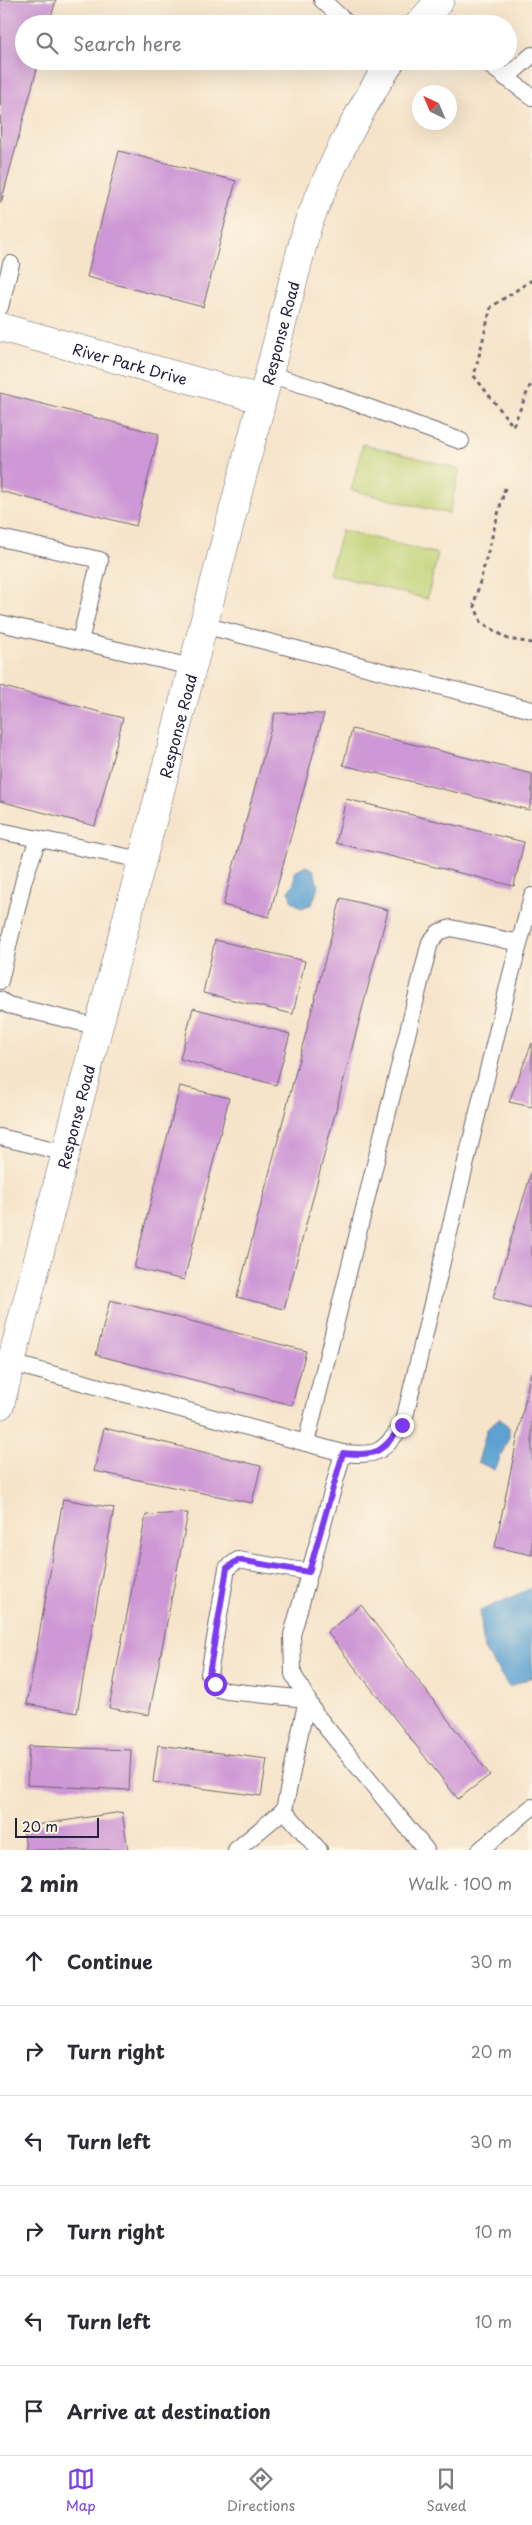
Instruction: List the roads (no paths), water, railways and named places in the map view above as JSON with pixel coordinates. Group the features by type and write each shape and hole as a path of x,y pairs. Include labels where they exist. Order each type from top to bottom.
{"street":[{"name":"Response Road","path":"0,1404 308,224 337,154 363,104 385,70"},
{"name":"River Park Drive","path":"0,327 265,387"}],"lane":[{"path":"322,0 338,15"},
{"path":"517,68 532,55"},
{"path":"496,70 532,97"},
{"path":"506,78 515,70"},
{"path":"0,307 11,264"},
{"path":"265,387 320,390 461,441"},
{"path":"0,538 100,560 80,641"},
{"path":"0,623 192,667"},
{"path":"202,625 532,710"},
{"path":"0,831 142,860"},
{"path":"0,981 24,879 38,839"},
{"path":"11,1363 343,1453 370,1456 386,1446 402,1425 532,896"},
{"path":"306,1443 430,942 439,932 450,928 520,943"},
{"path":"0,1000 8,1005 99,1027"},
{"path":"0,1137 67,1153"},
{"path":"343,1453 292,1635 293,1674 316,1715 426,1850"},
{"path":"307,1699 227,1692 218,1689 209,1674 227,1568 238,1560 309,1572"},
{"path":"236,1850 284,1810 307,1699"},
{"path":"480,1850 532,1807"},
{"path":"284,1810 319,1850"}],"water":[{"path":"306,866 314,870 318,887 312,904 301,908 291,900 289,890 294,884 295,872"},
{"path":"499,1418 509,1427 509,1437 495,1470 478,1462 487,1429"},
{"path":"532,1588 532,1677 509,1687 484,1649 480,1611"}]}
